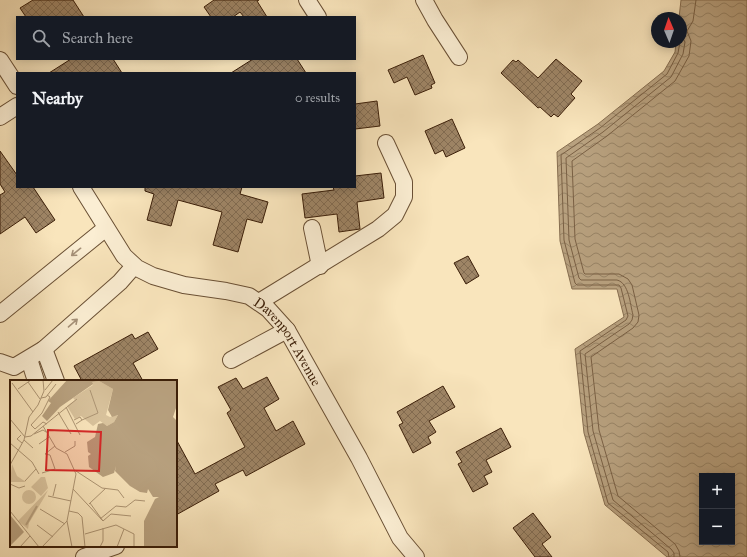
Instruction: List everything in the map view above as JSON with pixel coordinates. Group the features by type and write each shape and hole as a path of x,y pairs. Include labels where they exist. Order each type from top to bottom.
{"street":[{"path":"307,0 317,16"},
{"path":"424,0 459,57"},
{"path":"0,60 16,84"},
{"path":"0,117 16,107"},
{"path":"259,302 320,266 378,229 395,215 404,197 404,182 386,143"},
{"name":"Davenport Avenue","path":"82,188 124,256 134,266 153,276 184,285 250,296 268,309 287,330 359,458 400,538 416,557"},
{"path":"0,314 106,228"},
{"path":"312,228 320,266"},
{"path":"0,362 14,367 44,349 120,282 134,266"},
{"path":"232,360 287,330"},
{"path":"44,349 56,380"},
{"path":"28,359 36,380"},
{"path":"84,557 113,547"}],"water":[{"path":"681,0 747,0 747,557 667,557 605,505 584,433 575,349 624,317 617,289 572,289 560,241 557,152 598,124 664,71 675,52 675,48 687,48 687,12 680,12"}],"building":[{"path":"33,0 73,0 83,16 25,16 20,8"},
{"path":"214,0 259,0 257,1 266,16 243,16 240,12 234,16 210,16 204,7"},
{"path":"423,55 435,83 431,85 432,88 415,95 407,77 394,83 388,70"},
{"path":"556,59 582,81 571,94 575,98 558,117 554,114 551,117 540,107 538,108 501,73 513,60 516,62 518,60 538,78"},
{"path":"69,60 114,60 121,72 51,72"},
{"path":"251,60 298,60 305,72 233,72"},
{"path":"377,101 380,126 356,129 356,104"},
{"path":"452,119 465,148 446,157 443,150 435,154 425,131"},
{"path":"0,151 16,174 16,188 34,188 55,220 36,233 25,217 0,234 0,195 5,192 0,184"},
{"path":"381,173 384,198 357,202 360,229 339,232 337,214 305,218 302,194 334,190 333,188 356,188 356,176"},
{"path":"145,188 242,188 240,194 268,202 262,223 247,219 238,252 213,245 222,212 178,200 171,226 147,220 154,194 145,191"},
{"path":"468,256 479,276 466,284 454,263"},
{"path":"148,332 158,349 133,363 142,380 81,380 74,366 132,334 135,339"},
{"path":"267,377 279,399 264,408 276,431 293,421 305,444 246,476 243,470 215,484 219,491 177,514 177,441 195,474 245,447 227,413 231,410 218,387 236,378 243,389"},
{"path":"443,386 455,407 429,421 436,432 428,437 431,443 413,453 399,425 403,423 397,412"},
{"path":"501,428 511,447 486,460 492,472 484,476 488,484 473,492 458,464 462,462 456,452"},
{"path":"533,513 551,537 542,544 552,557 535,557 513,528"}]}
